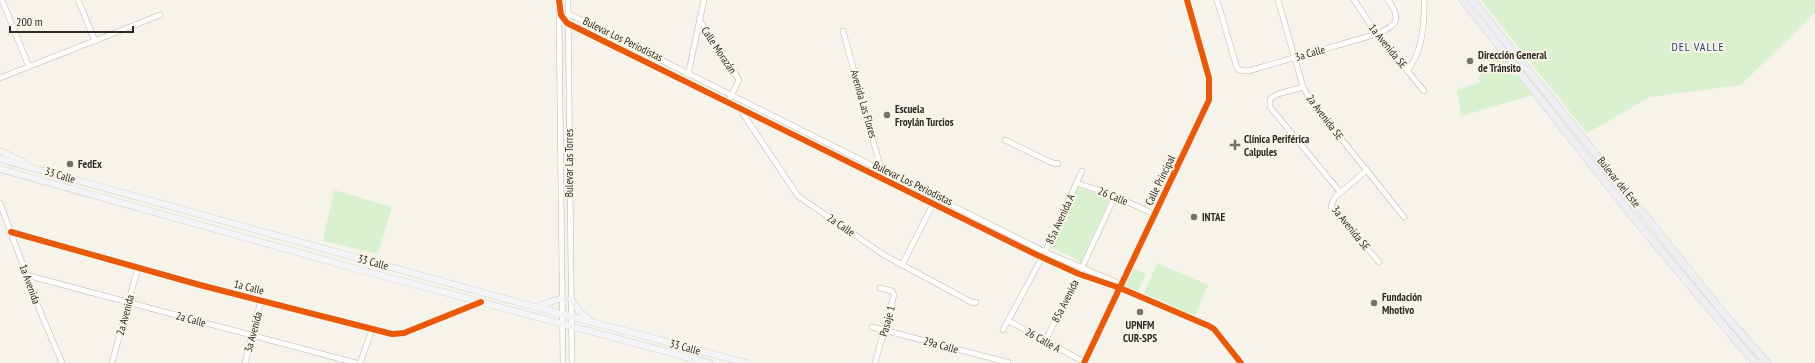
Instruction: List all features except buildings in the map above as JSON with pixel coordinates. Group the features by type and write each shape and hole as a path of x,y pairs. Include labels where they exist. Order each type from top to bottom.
{"highway":[{"name":"Bulevar del Este","path":"1463,0 1629,212 1755,363"},
{"name":"Bulevar del Este","path":"1472,0 1724,314 1767,363"},
{"path":"1581,150 1589,145"}],"main road":[{"path":"0,151 33,167"},
{"name":"33 Calle","path":"0,159 534,307 746,363"},
{"name":"33 Calle","path":"0,169 708,363"},
{"path":"534,307 562,298"},
{"path":"571,299 579,311 598,323"}],"street":[{"path":"2,0 29,67"},
{"path":"78,0 95,41"},
{"path":"559,0 562,18 569,24"},
{"name":"Bulevar Las Torres","path":"559,0 563,363"},
{"name":"Bulevar Las Torres","path":"568,0 572,363"},
{"path":"685,81 688,74 704,0"},
{"name":"Calle Principal","path":"1084,363 1209,100 1209,78 1187,0"},
{"name":"3a Calle","path":"1218,0 1237,68 1243,71 1294,58 1390,29 1396,20 1395,10 1388,0"},
{"name":"2a Avenida SE","path":"1278,0 1303,87 1311,101 1404,217"},
{"name":"1a Avenida SE","path":"1354,0 1377,34 1424,91"},
{"path":"1407,70 1416,57 1419,48 1424,0"},
{"name":"Bulevar Los Periodistas","path":"569,14 882,171 1043,255 1080,272 1116,282 1120,288 1214,329 1241,363"},
{"path":"0,78 160,15"},
{"name":"Calle Morazán","path":"699,19 738,78 739,82 728,102"},
{"name":"Bulevar Los Periodistas","path":"569,24 1035,254 1043,255"},
{"name":"Avenida Las Flores","path":"843,31 882,171 881,178"},
{"name":"3a Avenida SE","path":"1303,87 1278,94 1270,99 1271,110 1340,192 1332,200 1331,206 1379,262"},
{"name":"2a Calle","path":"742,109 748,123 798,196 902,265 974,303 976,302"},
{"path":"1005,140 1050,162 1058,164"},
{"path":"1340,192 1367,170"},
{"name":"85a Avenida A","path":"1003,330 1043,255 1082,171"},
{"name":"26 Calle","path":"1077,183 1115,196 1154,214"},
{"name":"85a Avenida","path":"1045,341 1080,272 1115,196"},
{"name":"1a Avenida","path":"0,203 26,275 62,363"},
{"path":"902,265 933,204"},
{"name":"1a Calle","path":"11,232 372,330 392,334 404,333 481,302"},
{"name":"2a Avenida","path":"112,363 138,267"},
{"name":"2a Calle","path":"26,275 356,363"},
{"name":"Pasaje 1","path":"875,363 894,295 892,291 880,288"},
{"path":"562,298 571,299"},
{"name":"3a Avenida","path":"245,363 261,300"},
{"name":"26 Calle A","path":"1009,321 1084,363"},
{"name":"29a Calle","path":"872,327 1010,363"},
{"path":"360,363 372,330"}],"green space":[{"path":"1481,0 1815,0 1815,13 1741,85 1650,97 1587,133"},
{"path":"1502,53 1533,95 1461,116 1457,90 1480,82 1478,77"},
{"path":"1078,187 1110,198 1081,262 1051,247"},
{"path":"334,190 392,207 378,254 323,241"},
{"path":"1157,263 1208,285 1195,316 1144,294"},
{"path":"1134,268 1146,274 1138,292 1125,286"}],"cycle path":[{"path":"559,0 561,15 567,23 1035,254 1079,274 1120,288 1209,326 1214,329 1241,363"},
{"path":"1084,363 1209,100 1209,78 1187,0"},
{"path":"11,232 200,285 392,334 404,333 481,302"}],"place":[{"name":"Dirección General de Tránsito","path":"1470,61"},
{"name":"Escuela Froylán Turcios","path":"887,115"},
{"name":"Clínica Periférica Calpules","path":"1235,145"},
{"name":"FedEx","path":"70,164"},
{"name":"INTAE","path":"1194,217"},
{"name":"Fundación Mhotivo","path":"1374,303"},
{"name":"UPNFM CUR-SPS","path":"1140,312"}],"district":[{"name":"DEL VALLE","path":"1698,46"}]}
